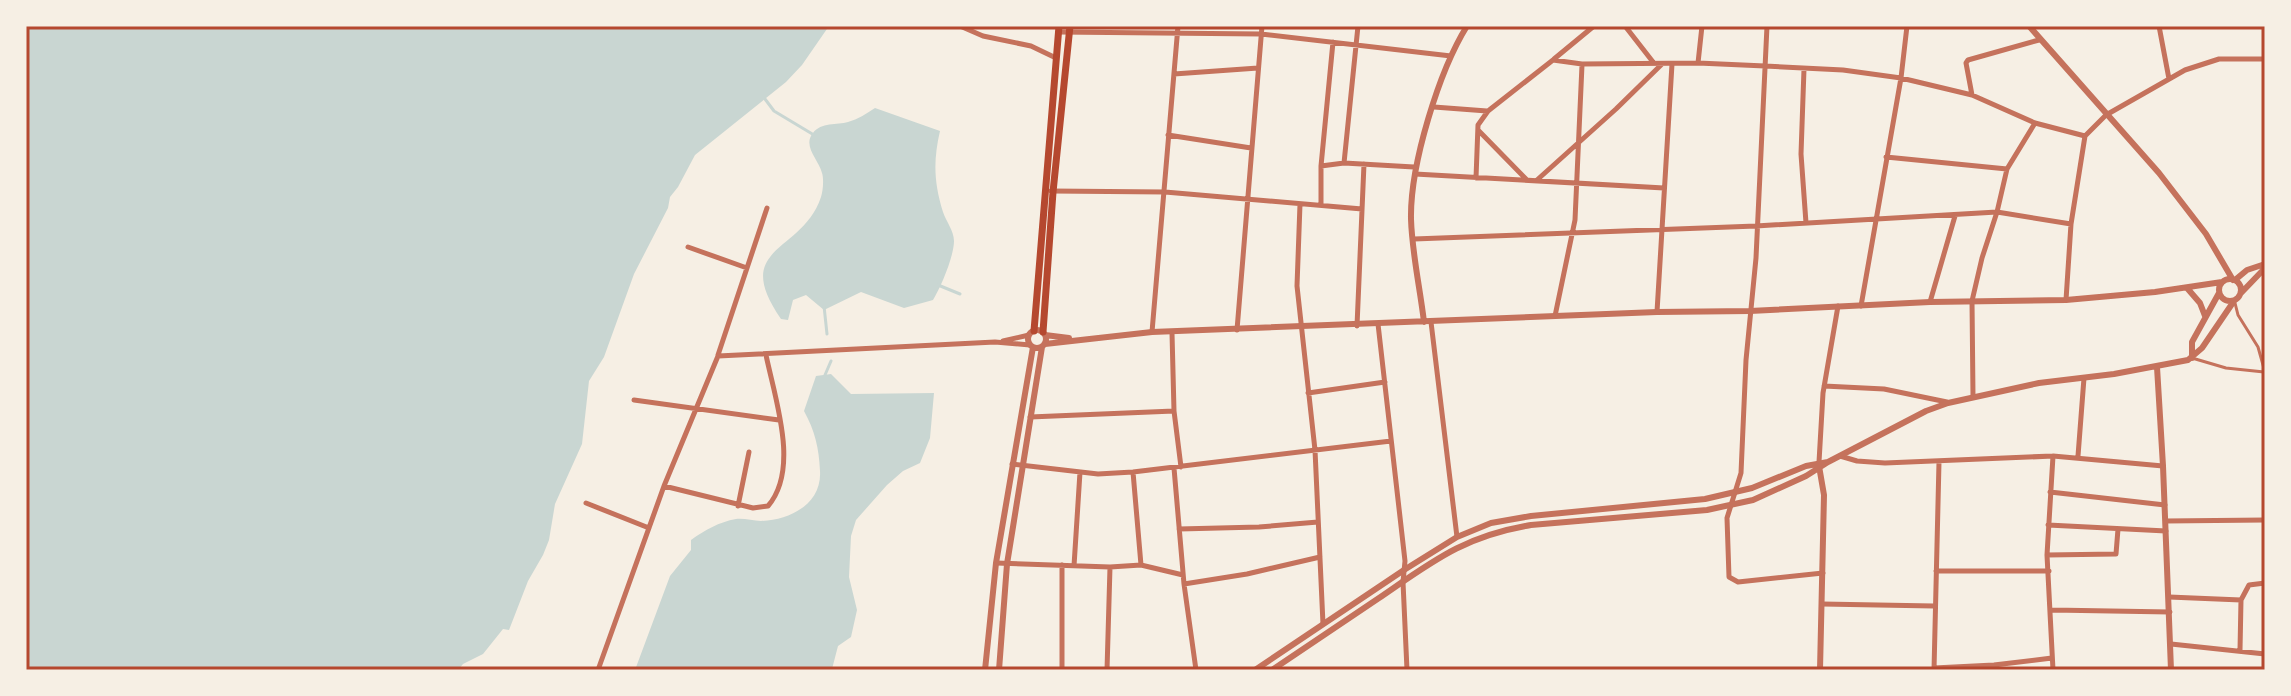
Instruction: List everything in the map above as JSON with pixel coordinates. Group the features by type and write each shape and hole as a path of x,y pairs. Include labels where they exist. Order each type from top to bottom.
{"main road":[{"path":"1038,333 1059,29"},
{"path":"1050,191 1070,29"}],"street":[{"path":"960,26 993,38 1031,46 1056,58"},
{"path":"1237,331 1262,26"},
{"path":"1344,163 1358,26"},
{"path":"1457,537 1411,221 1414,171 1451,56 1467,26"},
{"path":"1476,178 1479,120 1594,26"},
{"path":"1625,26 1654,63"},
{"path":"1698,63 1702,26"},
{"path":"1767,26 1741,473 1727,518 1729,577 1733,582 1823,573"},
{"path":"1861,306 1901,78 1907,26"},
{"path":"2029,26 2159,173 2206,234 2241,287 2241,293"},
{"path":"2159,26 2169,79"},
{"path":"1059,29 1261,34 1451,56"},
{"path":"1152,332 1178,30"},
{"path":"1972,95 1968,60 2039,40"},
{"path":"1321,205 1321,166 1333,42"},
{"path":"2066,300 2071,224 2085,136 2106,115 2201,64 2219,59 2265,59"},
{"path":"1553,60 1582,64 1698,63 1843,70 1901,78 1972,95 2035,123 2085,136"},
{"path":"1555,317 1573,233 1582,64"},
{"path":"1536,181 1662,64"},
{"path":"1657,312 1672,64"},
{"path":"1174,74 1258,68"},
{"path":"1804,69 1801,154 1806,223"},
{"path":"1434,107 1488,111"},
{"path":"1973,396 1972,301 2007,169 2035,123"},
{"path":"1478,130 1527,180"},
{"path":"1168,135 1251,148"},
{"path":"1886,157 2007,169"},
{"path":"1321,166 1364,164 1476,178 1664,188"},
{"path":"1357,326 1364,164"},
{"path":"1050,191 1165,192 1362,209"},
{"path":"1300,204 1297,286 1315,450 1323,624"},
{"path":"598,670 664,486 718,356 767,208"},
{"path":"1414,239 1756,226 1997,212 2071,224"},
{"path":"1930,302 1955,216"},
{"path":"688,247 747,268"},
{"path":"2192,358 2191,346 2223,282 2217,254"},
{"path":"995,342 1031,346 1152,332 1930,302 2066,300 2223,282 2234,280 2247,270 2265,266"},
{"path":"1255,670 1404,570 1457,537 1491,523 1736,493 1828,462 1926,411 1948,403 2039,383 2157,367 2192,358 2234,301 2265,266"},
{"path":"2187,288 2200,303 2205,316"},
{"path":"2219,293 2223,299 2234,301"},
{"path":"1820,670 1824,495 1819,465 1824,386 1838,306"},
{"path":"1378,324 1404,570 1407,670"},
{"path":"718,356 995,342 1038,333 1080,339"},
{"path":"999,670 1007,564 1043,345 1038,333"},
{"path":"985,670 996,563 1031,346 1038,333"},
{"path":"1172,333 1179,529 1196,670"},
{"path":"664,486 738,506 768,506 778,495 785,467 766,355"},
{"path":"2157,367 2171,670"},
{"path":"2078,456 2084,378"},
{"path":"1308,393 1385,382"},
{"path":"1824,386 1884,389 1948,403"},
{"path":"634,400 779,420"},
{"path":"1030,417 1174,411"},
{"path":"1012,464 1080,472 1133,472 1391,441"},
{"path":"738,506 749,452"},
{"path":"1840,456 1872,463 2078,456 2163,466"},
{"path":"2053,456 2047,555 2053,670"},
{"path":"1939,462 1934,669 2052,658"},
{"path":"1272,670 1454,547 1494,532 1531,525 1707,510 1732,505 1777,490 1819,465"},
{"path":"1074,566 1080,472"},
{"path":"1133,472 1141,565"},
{"path":"2050,492 2165,505"},
{"path":"586,503 649,528"},
{"path":"2166,521 2265,520"},
{"path":"1179,529 1318,522"},
{"path":"1491,523 1494,532"},
{"path":"2048,525 2166,531"},
{"path":"2047,555 2115,554 2118,551 2118,529"},
{"path":"1184,584 1321,557"},
{"path":"996,563 1110,567 1141,565 1183,575"},
{"path":"1062,565 1062,670"},
{"path":"1107,670 1110,567"},
{"path":"1936,571 2049,571"},
{"path":"2240,650 2241,600 2249,585 2265,583"},
{"path":"2169,597 2241,600"},
{"path":"1822,604 1934,606"},
{"path":"2052,610 2170,612"},
{"path":"2171,644 2265,654"}],"lane":[{"path":"2192,358 2226,368 2265,372 2258,347 2238,315 2234,301"}],"shaded area":[{"path":"26,26 829,26 786,82 695,155 670,197 668,208 634,274 604,357 589,381 582,444 555,504 549,540 543,555 528,581 509,630 503,629 483,654 458,670 26,670"},
{"path":"875,108 940,131 936,182 954,241 943,280 933,300 904,308 861,292 824,310 806,295 793,300 788,320 781,319 767,295 763,277 766,263 812,216 821,197 823,176 810,148 810,138 820,127 852,121"},
{"path":"831,374 851,394 934,393 930,438 920,463 903,471 887,485 856,520 851,536 849,577 857,610 851,637 838,646 832,669 635,670 670,576 691,550 691,540 730,520 761,521 783,517 802,508 816,492 819,455 804,411 816,376"}],"waterway":[{"path":"765,99 774,111 814,135"},
{"path":"938,285 960,294"},
{"path":"824,306 827,334"},
{"path":"825,375 831,361"}]}
